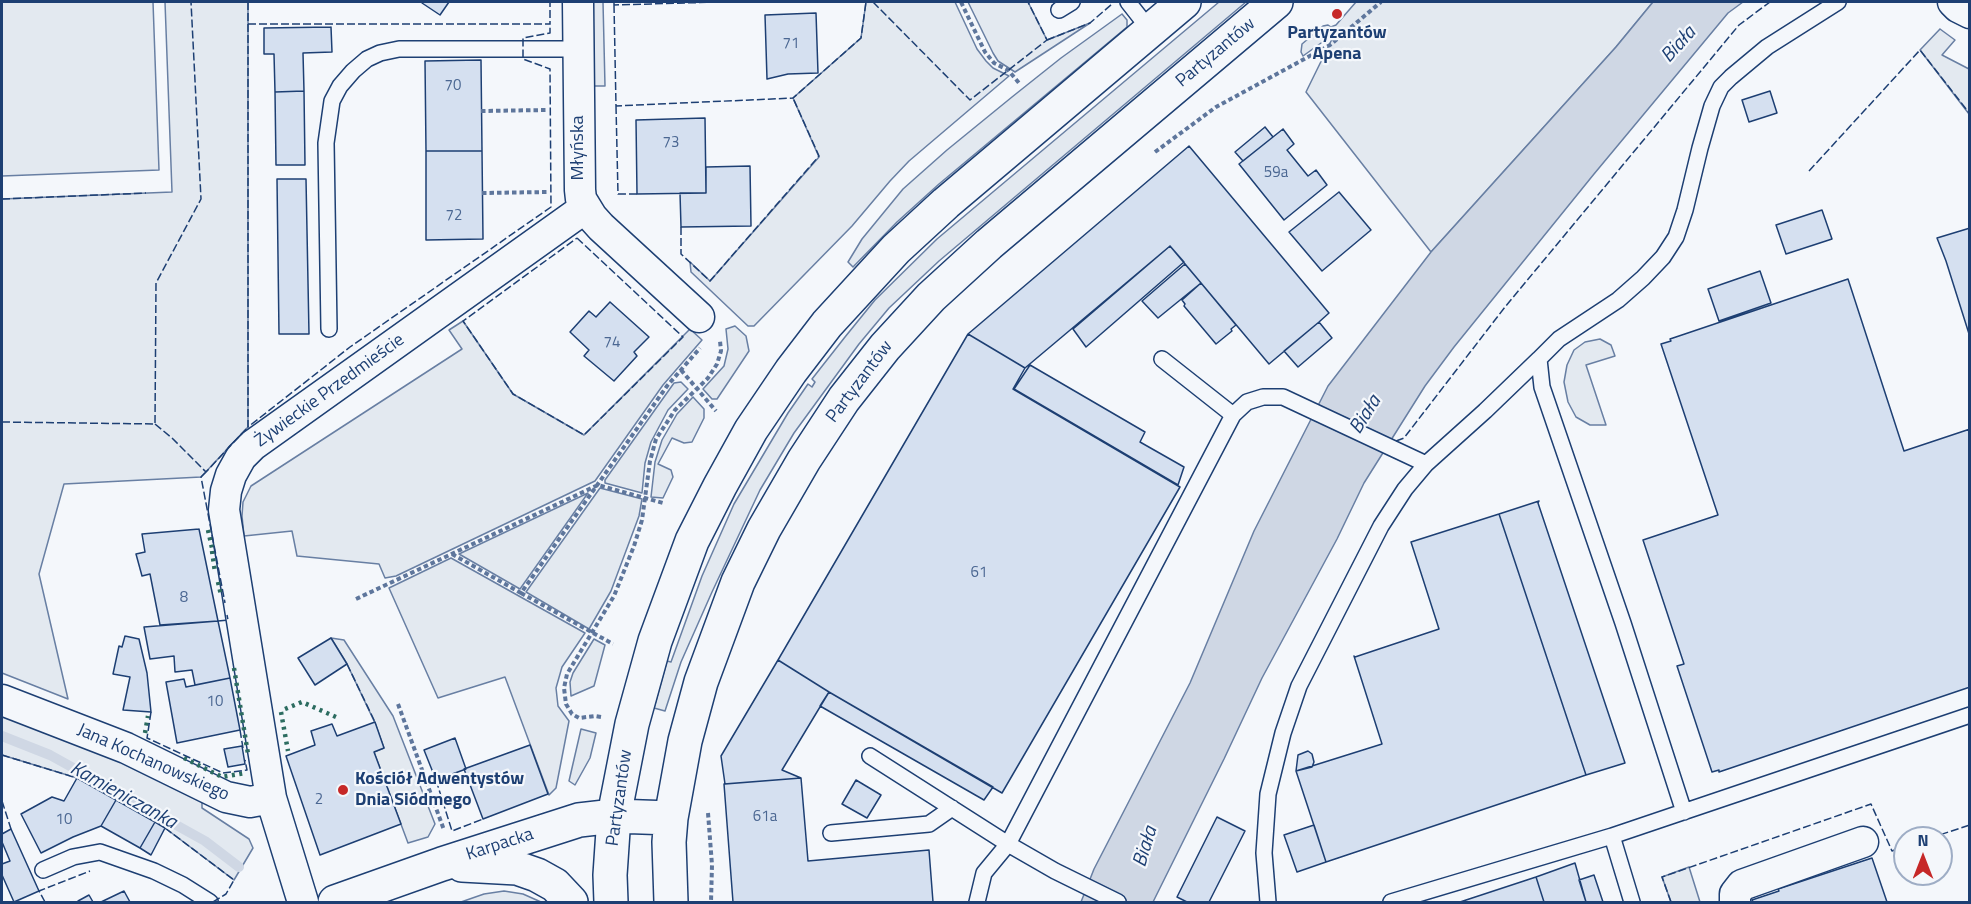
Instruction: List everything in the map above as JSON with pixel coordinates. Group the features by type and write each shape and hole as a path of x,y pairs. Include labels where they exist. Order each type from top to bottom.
{"main road":[{"name":"Partyzantów","path":"611,903 610,875 614,816 632,724 655,641 692,541 751,430 791,371 827,324 896,249 946,203 1184,2"},
{"name":"Partyzantów","path":"671,903 669,842 671,818 685,741 698,692 738,582 764,529 804,460 844,399 885,347 931,297 989,244 1276,2"},
{"name":"Karpacka","path":"335,903 373,896 444,851 572,822 614,816 671,818"},
{"path":"444,851 537,875 555,885 571,903"}],"street":[{"name":"Młyńska","path":"578,2 580,190 585,208"},
{"path":"1953,2 1970,13"},
{"path":"585,208 601,227 699,317"},
{"name":"Żywieckie Przedmieście","path":"271,798 225,510 226,491 231,474 241,457 253,445 585,208"},
{"name":"Jana Kochanowskiego","path":"2,700 126,748 226,797 250,802 271,798"},
{"path":"271,798 303,903"},
{"path":"1735,903 1735,894 1742,885 1863,842"}],"lane":[{"path":"1059,10 1072,2"},
{"path":"1128,2 1150,30"},
{"path":"1268,903 1264,853 1268,794 1282,733 1299,686 1381,526 1426,464 1559,339 1618,300 1663,257 1676,237 1712,106 1721,87 1767,46 1838,2"},
{"path":"329,328 326,143 332,101 339,86 352,70 380,53 399,49 579,49"},
{"path":"1162,359 1233,415"},
{"path":"1539,359 1542,387 1623,623 1684,812"},
{"path":"976,903 984,873 1008,844 1233,415 1247,402 1263,396 1282,397 1426,464"},
{"path":"1391,903 1612,836 1970,715"},
{"path":"870,756 1008,844 1118,903"},
{"path":"831,833 929,824 952,808"},
{"path":"1612,836 1632,903"},
{"path":"43,870 73,857 100,852 154,871 183,885 210,903"}],"path":[{"path":"961,2 985,52 994,63 1008,70 1019,83"},
{"path":"1148,156 1216,107 1330,45 1381,2"},
{"path":"481,111 550,110"},
{"path":"482,193 550,191"},
{"path":"600,717 579,718 572,714 566,704 564,688 567,674 614,596 634,546 642,520 650,461 657,439 675,410 708,378 717,364 721,351 720,339 714,330 699,317"},
{"path":"681,370 716,411"},
{"path":"520,593 667,386"},
{"path":"356,599 598,484 663,504"},
{"path":"452,554 613,644"},
{"path":"398,704 444,851"},
{"path":"708,810 712,865 711,903"}],"shaded area":[{"path":"2,2 153,2 159,170 2,176"},
{"path":"165,2 248,2 248,427 201,477 64,484 39,574 68,699 2,673 2,199 172,192"},
{"path":"593,2 603,2 605,86 594,86"},
{"path":"866,2 955,2 977,49 993,68 1009,76 909,161 852,226 754,326 748,326 691,272 690,262 710,281 819,157 793,98 861,38"},
{"path":"968,2 1028,2 1047,40 1090,23 1015,72 998,61"},
{"path":"1219,2 1246,2 939,261 889,308 859,344 794,433 760,490 681,662 665,711 654,708 667,661 671,662 702,576 734,504 788,413 808,384 812,387 815,382 812,379 845,337 875,300 937,239"},
{"path":"1356,2 1653,2 1616,47 1431,252 1306,92 1335,33 1303,56 1302,44 1323,26 1336,25"},
{"path":"1122,14 1127,20 1127,27 939,184 897,222 853,267 848,262 862,239 903,189 1012,97"},
{"path":"1940,29 1955,40 1942,55 1969,69 1969,114 1920,50"},
{"path":"463,321 513,394 584,435 690,329 702,340 663,385 595,481 396,576 385,578 379,564 297,556 292,531 244,536 243,502 251,486 462,349 449,330"},
{"path":"735,326 746,336 749,351 717,399 712,399 703,389 724,366 728,349 726,329"},
{"path":"1600,339 1611,345 1615,356 1586,365 1606,425 1590,425 1576,417 1568,402 1564,382 1567,365 1574,350 1585,342"},
{"path":"681,382 688,389 668,410 651,442 645,463 642,493 605,483 674,383"},
{"path":"693,397 704,409 704,418 692,442 684,443 672,438 658,464 671,470 673,477 663,498 651,497 655,462 662,440 677,414"},
{"path":"600,488 642,499 639,516 611,591 589,629 526,592"},
{"path":"588,493 520,589 459,554"},
{"path":"451,558 585,633 562,667 556,688 558,706 569,721 556,788 549,795 505,677 438,698 389,588"},
{"path":"331,638 344,640 393,716 435,824 428,837 408,843 374,752 384,748 375,723 347,664"},
{"path":"594,639 605,645 594,686 571,696 570,682 573,673"},
{"path":"2,709 41,724 202,800 202,808 249,839 253,848 234,880 165,828 77,778 2,755"},
{"path":"581,729 596,733 590,758 575,785 569,781"},
{"path":"1689,867 1700,902 1671,902 1662,877"},
{"path":"504,891 523,894 541,902 461,902 484,894"}],"water":[{"name":"Biała","path":"1653,2 1743,2 1728,13 1594,174 1425,386 1364,483 1337,539 1262,678 1153,902 1081,902 1094,869 1190,683 1254,531 1328,386 1431,252 1616,47"}],"building":[{"path":"423,2 449,2 440,15"},
{"path":"816,13 818,73 788,74 767,79 765,15"},
{"path":"331,27 332,52 303,53 304,91 275,92 274,54 264,54 264,28"},
{"path":"481,60 482,151 426,151 425,61"},
{"path":"304,91 305,165 276,165 275,92"},
{"path":"1770,91 1777,113 1749,122 1742,100"},
{"path":"705,118 706,193 637,194 636,120"},
{"path":"1265,127 1273,137 1243,161 1235,152"},
{"path":"1283,129 1294,144 1287,150 1308,176 1316,170 1327,185 1284,220 1239,164"},
{"path":"1189,146 1329,313 1319,322 1269,364 1170,246 1025,368 968,334"},
{"path":"426,151 482,151 483,239 426,240"},
{"path":"750,166 751,226 681,227 680,193 706,193 706,167"},
{"path":"277,179 306,179 309,334 279,334"},
{"path":"1339,192 1371,230 1322,271 1289,232"},
{"path":"1822,210 1832,239 1786,254 1776,225"},
{"path":"1970,228 1970,337 1937,238"},
{"path":"1170,246 1184,262 1086,347 1073,329"},
{"path":"1185,264 1201,283 1158,318 1142,301"},
{"path":"1760,271 1771,303 1719,321 1708,289"},
{"path":"1848,279 1904,451 1970,429 1970,687 1719,772 1719,770 1712,772 1677,666 1684,664 1643,540 1718,515 1661,344"},
{"path":"1201,283 1236,325 1216,344 1184,306 1182,300"},
{"path":"610,302 649,337 634,352 637,356 614,381 584,356 589,350 570,332 589,311 596,317"},
{"path":"1319,322 1332,338 1298,367 1284,351"},
{"path":"968,334 1025,368 1013,389 1180,487 1002,793 778,660"},
{"path":"1030,365 1145,432 1140,442 1184,467 1178,485 1014,389"},
{"path":"1539,501 1625,763 1586,775 1499,514"},
{"path":"1499,514 1586,775 1326,862 1296,771 1382,744 1354,656 1439,629 1411,542"},
{"path":"199,529 218,621 160,625 150,574 142,576 136,554 145,552 142,534"},
{"path":"218,621 230,678 195,685 192,670 175,672 174,656 150,659 144,627"},
{"path":"125,636 139,639 147,673 151,712 123,710 130,677 113,674 119,646 122,647"},
{"path":"331,638 347,664 315,685 298,658"},
{"path":"778,660 829,692 782,770 801,778 725,784 721,756"},
{"path":"230,678 240,730 177,743 166,682 184,679 186,687"},
{"path":"829,692 993,787 984,800 820,706"},
{"name":"Kościół Adwentystów Dnia Siódmego","path":"375,722 384,748 374,752 401,824 320,855 286,756 315,745 311,731 332,724 337,736"},
{"path":"455,738 466,769 436,780 424,750"},
{"path":"530,745 548,794 483,819 464,769"},
{"path":"242,746 245,764 228,767 224,749"},
{"path":"1308,751 1312,754 1314,762 1312,767 1296,771 1298,755"},
{"path":"77,778 116,800 101,826 41,853 21,814 52,797 64,801"},
{"path":"801,778 808,861 929,850 933,902 733,902 724,784"},
{"path":"856,780 881,795 867,818 842,804"},
{"path":"116,800 155,822 140,848 101,826"},
{"path":"1217,817 1245,831 1209,902 1187,902 1177,897"},
{"path":"155,822 165,828 151,855 140,848"},
{"path":"1314,825 1326,862 1297,872 1284,835"},
{"path":"11,829 39,891 14,902 2,875 2,864 10,861 2,842 2,834"},
{"path":"1872,858 1887,902 1753,902 1752,900 1779,891 1778,889"},
{"path":"1575,863 1586,902 1544,902 1536,877"},
{"path":"1594,875 1603,902 1586,902 1579,880"},
{"path":"1536,877 1544,902 1460,902"},
{"path":"124,891 130,902 101,902"},
{"path":"89,895 93,902 78,901"}],"waterway":[{"name":"Kamieniczanka","path":"2,736 50,755 205,841 239,867"}],"hedge":[{"path":"208,530 212,548"},
{"path":"212,551 215,572"},
{"path":"218,582 221,595"},
{"path":"234,668 248,754"},
{"path":"285,709 302,702 336,717"},
{"path":"281,712 288,751"},
{"path":"145,733 148,716"},
{"path":"184,758 222,777 245,773"}],"fence":[{"path":"2,422 155,424 156,283 201,199 191,2"},
{"path":"248,2 248,24 550,24 550,2"},
{"path":"614,2 614,5 718,2"},
{"path":"614,5 616,106 793,98 861,38 866,2"},
{"path":"873,2 970,100 1047,40 1028,2"},
{"path":"1047,40 1090,23 1112,4 1110,2"},
{"path":"1396,441 1404,438 1505,307 1739,25 1770,2"},
{"path":"248,24 248,427 350,347 551,207 550,69 523,59 523,38 550,33 550,24"},
{"path":"1809,171 1920,50 1970,114"},
{"path":"681,227 681,254 710,281 819,156 793,98"},
{"path":"616,106 618,194 637,194"},
{"path":"2,199 146,193"},
{"path":"577,238 683,337 584,435 513,394 463,321 577,238"},
{"path":"155,424 206,472 248,427"},
{"path":"206,472 201,477 225,603"},
{"path":"218,621 228,620 227,615"},
{"path":"347,664 375,722"},
{"path":"151,712 147,738 223,773 247,770 245,760"},
{"path":"240,730 243,748"},
{"path":"2,755 77,778"},
{"path":"436,780 452,831 483,819"},
{"path":"2,801 11,829"},
{"path":"1671,902 1662,877 1871,804 1893,851"},
{"path":"1953,831 1970,825"},
{"path":"165,828 234,880 226,894 213,902"},
{"path":"45,902 39,891 90,871"}],"place":[{"name":"Partyzantów Apena","path":"1337,14"},
{"name":"Kościół Adwentystów Dnia Siódmego","path":"343,790"}]}
